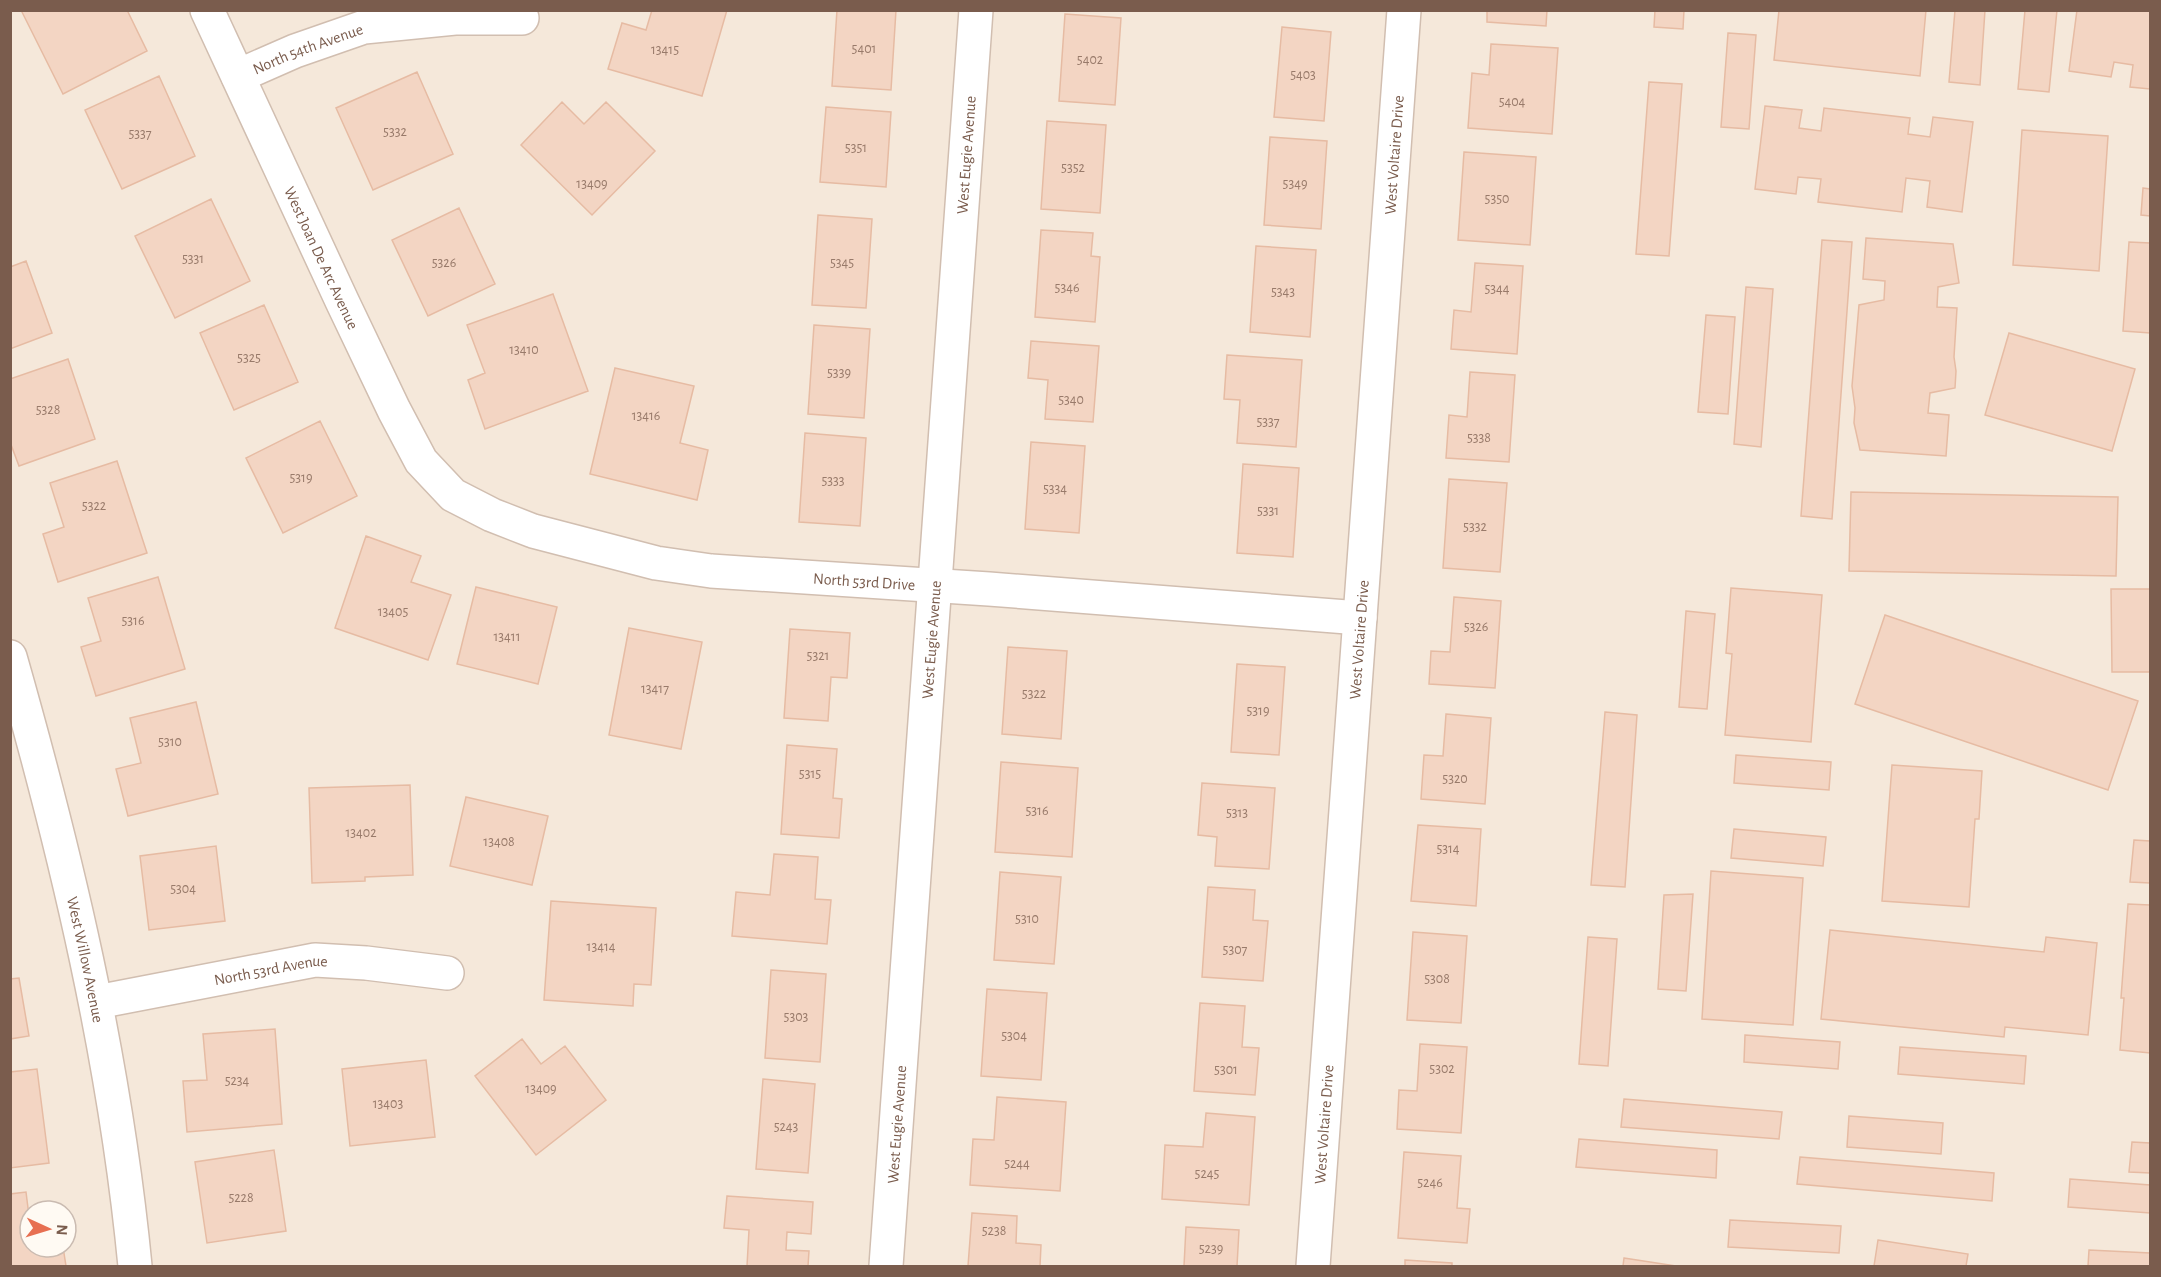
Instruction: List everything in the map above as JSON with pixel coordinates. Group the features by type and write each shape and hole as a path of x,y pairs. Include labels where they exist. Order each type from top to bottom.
{"street":[{"name":"West Joan De Arc Avenue","path":"207,10 394,410 422,461 453,495"},
{"name":"West Eugie Avenue","path":"886,1266 976,10"},
{"name":"West Voltaire Drive","path":"1313,1266 1404,10"},
{"name":"North 54th Avenue","path":"238,76 295,51 364,27 455,18 522,18"},
{"name":"North 53rd Drive","path":"453,495 492,515 533,531 656,563 711,571 1360,618"},
{"name":"West Willow Avenue","path":"10,657 57,828 97,1002 129,1206 135,1266"},
{"name":"North 53rd Avenue","path":"97,1002 315,960 447,972"}],"shaded area":[{"path":"10,11 2150,11 2150,1266 11,1266"}],"building":[{"path":"21,10 127,10 147,51 63,94"},
{"path":"652,10 727,10 702,96 608,69 622,23 646,30"},
{"path":"837,10 896,10 891,90 832,86"},
{"path":"1487,10 1547,10 1546,26 1487,22"},
{"path":"1655,10 1684,10 1683,29 1654,27"},
{"path":"1779,10 1926,10 1920,76 1774,60"},
{"path":"1955,10 1985,10 1980,85 1949,82"},
{"path":"2025,10 2057,10 2049,92 2018,89"},
{"path":"2077,10 2150,10 2150,89 2130,87 2133,65 2114,62 2111,77 2069,71"},
{"path":"1065,14 1121,18 1115,105 1059,101"},
{"path":"1282,27 1331,32 1324,121 1274,117"},
{"path":"1728,33 1756,35 1749,129 1721,127"},
{"path":"1491,44 1558,48 1552,134 1468,128 1472,73 1489,75"},
{"path":"417,72 453,154 373,190 336,108"},
{"path":"159,76 195,156 122,189 85,110"},
{"path":"1649,82 1682,84 1669,256 1636,254"},
{"path":"562,102 584,124 606,102 655,151 592,215 521,145"},
{"path":"1765,106 1802,110 1799,128 1821,131 1824,108 1910,118 1908,134 1930,137 1933,117 1973,122 1962,212 1927,207 1930,181 1906,178 1902,212 1818,202 1821,179 1798,177 1796,194 1755,189"},
{"path":"826,107 891,112 886,187 820,182"},
{"path":"1047,121 1106,125 1100,213 1041,209"},
{"path":"2022,130 2108,136 2099,271 2013,265"},
{"path":"1270,137 1327,141 1321,229 1264,225"},
{"path":"1464,152 1536,157 1530,245 1458,240"},
{"path":"2143,188 2150,189 2150,216 2141,215"},
{"path":"211,199 250,281 175,318 135,236"},
{"path":"459,208 495,284 428,316 392,240"},
{"path":"818,215 872,219 866,308 812,305"},
{"path":"1041,230 1093,233 1091,256 1100,257 1095,322 1035,317"},
{"path":"1866,238 1953,244 1959,283 1938,287 1937,307 1957,308 1955,388 1930,393 1928,413 1949,415 1946,456 1860,450 1854,423 1855,408 1852,386 1859,305 1884,300 1885,281 1863,279"},
{"path":"1822,240 1852,242 1832,519 1801,516"},
{"path":"2129,242 2150,243 2150,333 2123,331"},
{"path":"1256,246 1316,250 1310,337 1250,332"},
{"path":"26,261 52,333 10,349 10,267"},
{"path":"1475,263 1523,266 1517,354 1451,349 1454,310 1471,312"},
{"path":"1746,287 1773,289 1761,447 1734,444"},
{"path":"553,294 588,391 485,429 468,380 485,373 467,325"},
{"path":"264,305 298,382 234,410 200,333"},
{"path":"1706,315 1735,317 1728,414 1698,412"},
{"path":"814,325 870,329 864,418 808,414"},
{"path":"2009,333 2135,369 2112,451 1985,415"},
{"path":"1031,341 1099,346 1093,422 1045,419 1048,380 1028,378"},
{"path":"1227,355 1302,360 1296,447 1237,443 1240,400 1224,399"},
{"path":"68,359 95,439 19,466 10,442 10,379"},
{"path":"615,368 694,386 680,443 708,450 697,500 590,474"},
{"path":"1470,372 1515,375 1509,462 1446,458 1449,415 1467,417"},
{"path":"320,421 357,496 283,533 246,458"},
{"path":"805,433 866,438 860,526 799,522"},
{"path":"1031,442 1085,446 1079,533 1025,529"},
{"path":"117,461 147,553 58,582 43,534 64,527 50,483"},
{"path":"1243,464 1299,468 1293,557 1237,553"},
{"path":"1449,479 1507,483 1500,572 1443,568"},
{"path":"1851,492 2118,497 2116,576 1849,571"},
{"path":"366,536 421,556 411,582 451,595 428,660 335,628"},
{"path":"158,577 185,669 96,696 81,647 101,641 88,598"},
{"path":"476,587 557,607 538,684 457,664"},
{"path":"1731,588 1822,595 1811,742 1725,735 1732,654 1726,653"},
{"path":"2111,589 2150,589 2150,672 2112,672"},
{"path":"1454,597 1501,601 1495,688 1429,684 1431,651 1450,652"},
{"path":"1686,611 1715,614 1707,709 1679,707"},
{"path":"1885,615 2138,701 2108,790 1855,704"},
{"path":"629,628 702,642 681,749 609,735"},
{"path":"790,629 850,633 847,678 831,677 828,721 784,718"},
{"path":"1008,647 1067,651 1061,739 1002,734"},
{"path":"1237,664 1285,667 1279,755 1231,752"},
{"path":"196,702 218,794 128,816 116,769 141,763 130,718"},
{"path":"1605,712 1637,715 1625,887 1591,885"},
{"path":"1446,714 1491,718 1485,804 1421,799 1424,755 1443,756"},
{"path":"787,745 837,749 833,798 842,799 839,838 781,834"},
{"path":"1736,755 1831,762 1829,790 1734,783"},
{"path":"1001,762 1078,768 1072,857 995,852"},
{"path":"1892,765 1982,771 1979,819 1975,819 1969,907 1882,901"},
{"path":"1202,783 1275,788 1269,869 1215,866 1217,837 1198,835"},
{"path":"410,785 413,875 365,877 365,881 312,883 309,788"},
{"path":"466,797 548,816 532,885 450,866"},
{"path":"1418,825 1481,829 1476,906 1411,901"},
{"path":"1734,829 1826,837 1823,866 1731,858"},
{"path":"2134,840 2150,841 2150,883 2130,882"},
{"path":"216,846 225,921 149,930 140,856"},
{"path":"774,854 818,857 815,899 831,900 827,944 732,936 736,892 770,895"},
{"path":"1711,871 1803,878 1793,1025 1702,1019"},
{"path":"1000,872 1061,877 1054,964 994,960"},
{"path":"1208,887 1255,890 1253,920 1268,921 1263,981 1202,977"},
{"path":"1693,894 1686,991 1658,989 1664,895"},
{"path":"551,901 656,908 651,985 634,984 633,1006 544,1000"},
{"path":"2128,904 2150,905 2150,1053 2120,1050 2124,998 2121,998"},
{"path":"1830,930 2044,952 2046,937 2097,943 2088,1035 2005,1027 2004,1037 1821,1019"},
{"path":"1413,932 1467,936 1461,1023 1407,1020"},
{"path":"1588,937 1617,939 1608,1066 1579,1064"},
{"path":"771,970 826,974 820,1062 765,1058"},
{"path":"19,978 29,1036 10,1039 10,979"},
{"path":"987,989 1047,993 1041,1080 981,1076"},
{"path":"1200,1003 1245,1006 1242,1047 1259,1048 1255,1095 1194,1091"},
{"path":"275,1029 282,1124 187,1132 183,1081 207,1080 203,1034"},
{"path":"1745,1035 1840,1042 1838,1069 1744,1062"},
{"path":"522,1039 541,1064 565,1046 606,1100 536,1155 475,1076"},
{"path":"1420,1044 1467,1047 1461,1133 1397,1129 1399,1090 1417,1091"},
{"path":"1900,1047 2026,1056 2024,1084 1898,1074"},
{"path":"426,1060 435,1137 350,1146 342,1069"},
{"path":"37,1069 49,1163 10,1168 10,1072"},
{"path":"763,1079 815,1084 808,1173 756,1169"},
{"path":"997,1097 1066,1102 1060,1191 970,1185 973,1139 994,1140"},
{"path":"1624,1099 1782,1112 1779,1139 1621,1127"},
{"path":"1206,1113 1255,1117 1249,1205 1162,1199 1165,1145 1203,1147"},
{"path":"1849,1116 1943,1123 1941,1154 1847,1147"},
{"path":"1579,1139 1717,1150 1716,1178 1576,1167"},
{"path":"2132,1142 2150,1143 2150,1173 2129,1172"},
{"path":"274,1150 286,1231 207,1243 195,1162"},
{"path":"1404,1152 1461,1156 1457,1208 1470,1209 1467,1243 1398,1238"},
{"path":"1800,1157 1994,1173 1992,1201 1797,1184"},
{"path":"2070,1179 2150,1185 2150,1213 2068,1207"},
{"path":"26,1192 27,1199 18,1199 18,1259 65,1259 66,1266 10,1266 10,1194"},
{"path":"727,1196 813,1202 811,1234 787,1232 786,1250 809,1251 808,1266 747,1266 749,1230 724,1228"},
{"path":"972,1213 1017,1216 1016,1243 1041,1245 1040,1266 968,1266"},
{"path":"1730,1220 1841,1226 1839,1253 1728,1247"},
{"path":"1186,1227 1239,1230 1237,1266 1184,1266"},
{"path":"1878,1240 1968,1254 1966,1266 1874,1266"},
{"path":"2089,1250 2150,1253 2150,1266 2088,1266"},
{"path":"1624,1258 1676,1266 1623,1266"},
{"path":"1405,1260 1452,1263 1452,1266 1405,1266"}]}
